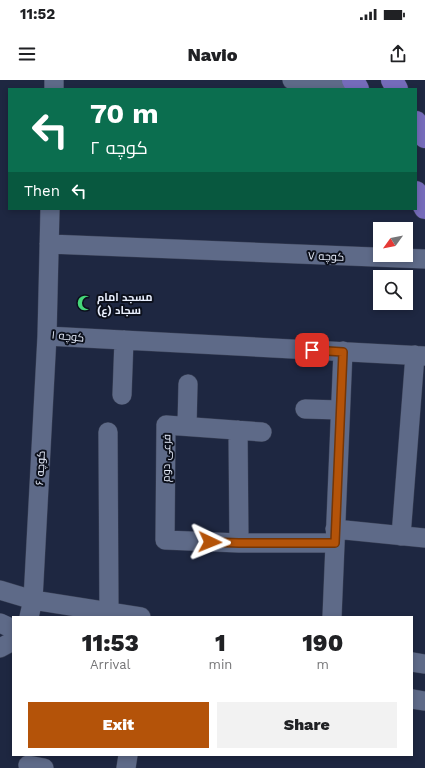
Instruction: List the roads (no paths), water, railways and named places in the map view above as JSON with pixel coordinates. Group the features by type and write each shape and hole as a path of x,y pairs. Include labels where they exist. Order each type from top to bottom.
{"main road":[{"path":"417,124 425,137"},
{"path":"417,194 425,208"}],"street":[{"path":"292,80 355,85"},
{"name":"کوچه ۱","path":"50,210 47,336 420,355"},
{"name":"کوچه ۷","path":"50,244 425,259"},
{"name":"کوچه ۶","path":"31,608 47,336"},
{"path":"122,395 124,340"},
{"path":"332,616 343,352"},
{"path":"402,536 420,355"},
{"path":"187,426 188,384"},
{"path":"305,409 340,410"},
{"name":"فرعی دوم","path":"239,543 165,540 166,425 262,432"},
{"path":"238,430 239,543 335,536 402,536 425,538"},
{"path":"108,432 109,612"},
{"path":"0,590 31,608 76,612 109,612 135,616"},
{"path":"0,623 12,629"},
{"path":"0,648 12,642"},
{"path":"413,662 425,664"},
{"path":"413,699 425,701"},
{"path":"126,768 128,756"}],"place":[{"name":"مسجد امام سجاد (ع)","path":"85,303"}]}
